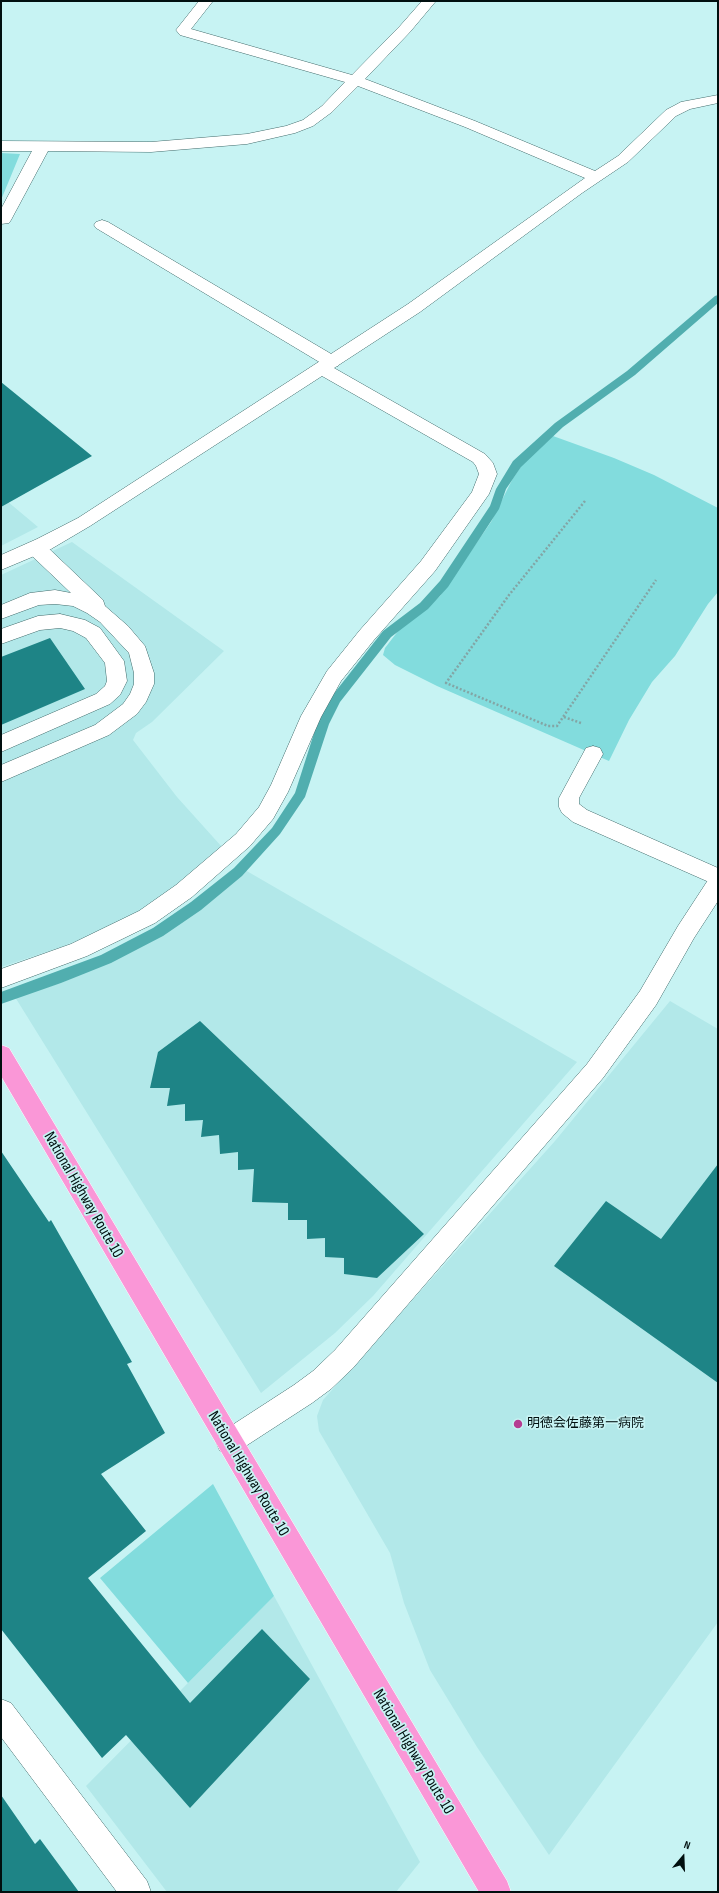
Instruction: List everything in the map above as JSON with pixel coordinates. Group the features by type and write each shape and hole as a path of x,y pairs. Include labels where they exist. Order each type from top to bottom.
{"highway":[{"name":"National Highway Route 10","path":"1,1055 496,1892"}],"street":[{"path":"206,1 183,30 185,32 355,80 464,122 596,177"},
{"path":"1,146 151,147 247,139 278,134 299,127 316,118 355,80 429,1"},
{"path":"1,563 62,535 111,505 459,277 623,159 671,113 686,105 718,99"},
{"path":"3,220 42,147"},
{"path":"1,979 79,950 147,917 184,891 243,840 256,826 276,796 311,716 334,676 367,635 428,566 480,494 488,474 484,463 479,458 326,365 102,225"},
{"path":"1,774 102,730 130,709 139,697 144,684 142,662 138,651 121,631 36,548"},
{"path":"1,612 37,598 55,597 76,600 94,608 107,617"},
{"path":"1,637 38,622 60,621 78,625 93,634 110,656 115,665 118,676 113,690 103,699 1,744"},
{"path":"593,754 570,798 569,807 580,816 718,877"},
{"path":"229,1442 322,1380 354,1347 595,1071 644,1004 686,932 718,882"},
{"path":"1,1713 136,1892"}],"path":[{"path":"584,501 509,595 446,683 548,726 557,726 656,580"}],"shaded area":[{"path":"1,153 20,154 1,200"},
{"path":"553,436 614,458 654,475 718,508 718,592 708,604 675,656 652,682 629,720 609,761 437,686 395,665 383,655 385,648 402,626 422,612 440,596 491,522 512,480 524,462"},
{"path":"1,496 38,527 1,546"},
{"path":"72,542 224,651 152,722 136,733 133,740 177,797 222,847 170,891 139,911 100,931 61,947 1,967 1,575"},
{"path":"245,870 577,1062 373,1296 335,1333 261,1393 15,997 61,983 123,955 186,918 220,893"},
{"name":"明徳会佐藤第一病院","path":"670,1001 718,1029 718,1622 549,1855 477,1747 430,1670 404,1603 390,1553 319,1431 317,1416 323,1400 555,1141"},
{"path":"213,1484 274,1596 188,1683 100,1578"},
{"path":"274,1596 420,1862 396,1892 167,1892 86,1786"}],"building":[{"path":"1,382 92,456 1,507"},
{"path":"50,638 85,689 1,725 1,657"},
{"path":"200,1021 424,1234 377,1278 344,1274 344,1258 325,1257 325,1238 307,1239 307,1220 288,1220 288,1203 252,1202 254,1169 238,1170 238,1152 220,1154 219,1135 201,1137 203,1120 185,1121 185,1104 167,1106 170,1088 150,1088 158,1052"},
{"path":"1,1151 49,1222 51,1220 132,1362 127,1364 165,1433 101,1474 146,1531 88,1578 190,1703 262,1629 310,1679 190,1808 126,1735 102,1758 1,1629"},
{"path":"718,1164 718,1383 554,1266 606,1201 661,1239"},
{"path":"1,1795 35,1844 40,1839 79,1892 1,1892"}],"waterway":[{"path":"1,998 56,979 106,959 158,932 196,906 238,872 276,831 301,794 323,724 336,699 387,634 424,606 444,584 495,506 501,489 517,464 528,452 559,425 631,373 718,298"}],"place":[{"name":"明徳会佐藤第一病院","path":"518,1424"}]}
